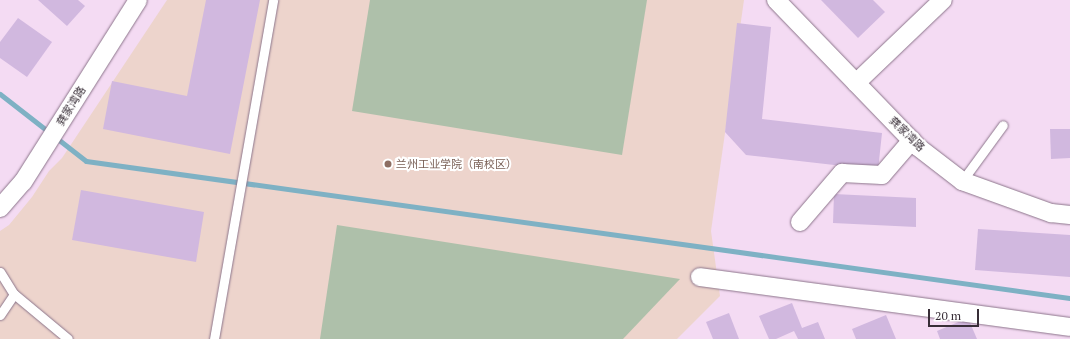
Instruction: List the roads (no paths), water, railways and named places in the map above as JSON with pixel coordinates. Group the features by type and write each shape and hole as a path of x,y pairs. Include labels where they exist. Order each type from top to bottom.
{"street":[{"name":"龚家湾路","path":"0,208 23,182 138,0"},
{"name":"龚家湾路","path":"776,0 912,140 962,181 1051,213 1070,215"},
{"path":"856,82 943,0"},
{"path":"800,222 842,173 882,175 912,140"},
{"path":"700,277 1070,327"}],"lane":[{"path":"214,339 273,0"},
{"path":"962,181 1003,125"},
{"path":"0,272 14,294 68,339"},
{"path":"0,315 14,294"}],"waterway":[{"path":"0,94 86,161 1070,298"}],"place":[{"name":"兰州工业学院（南校区）","path":"388,164"}]}
